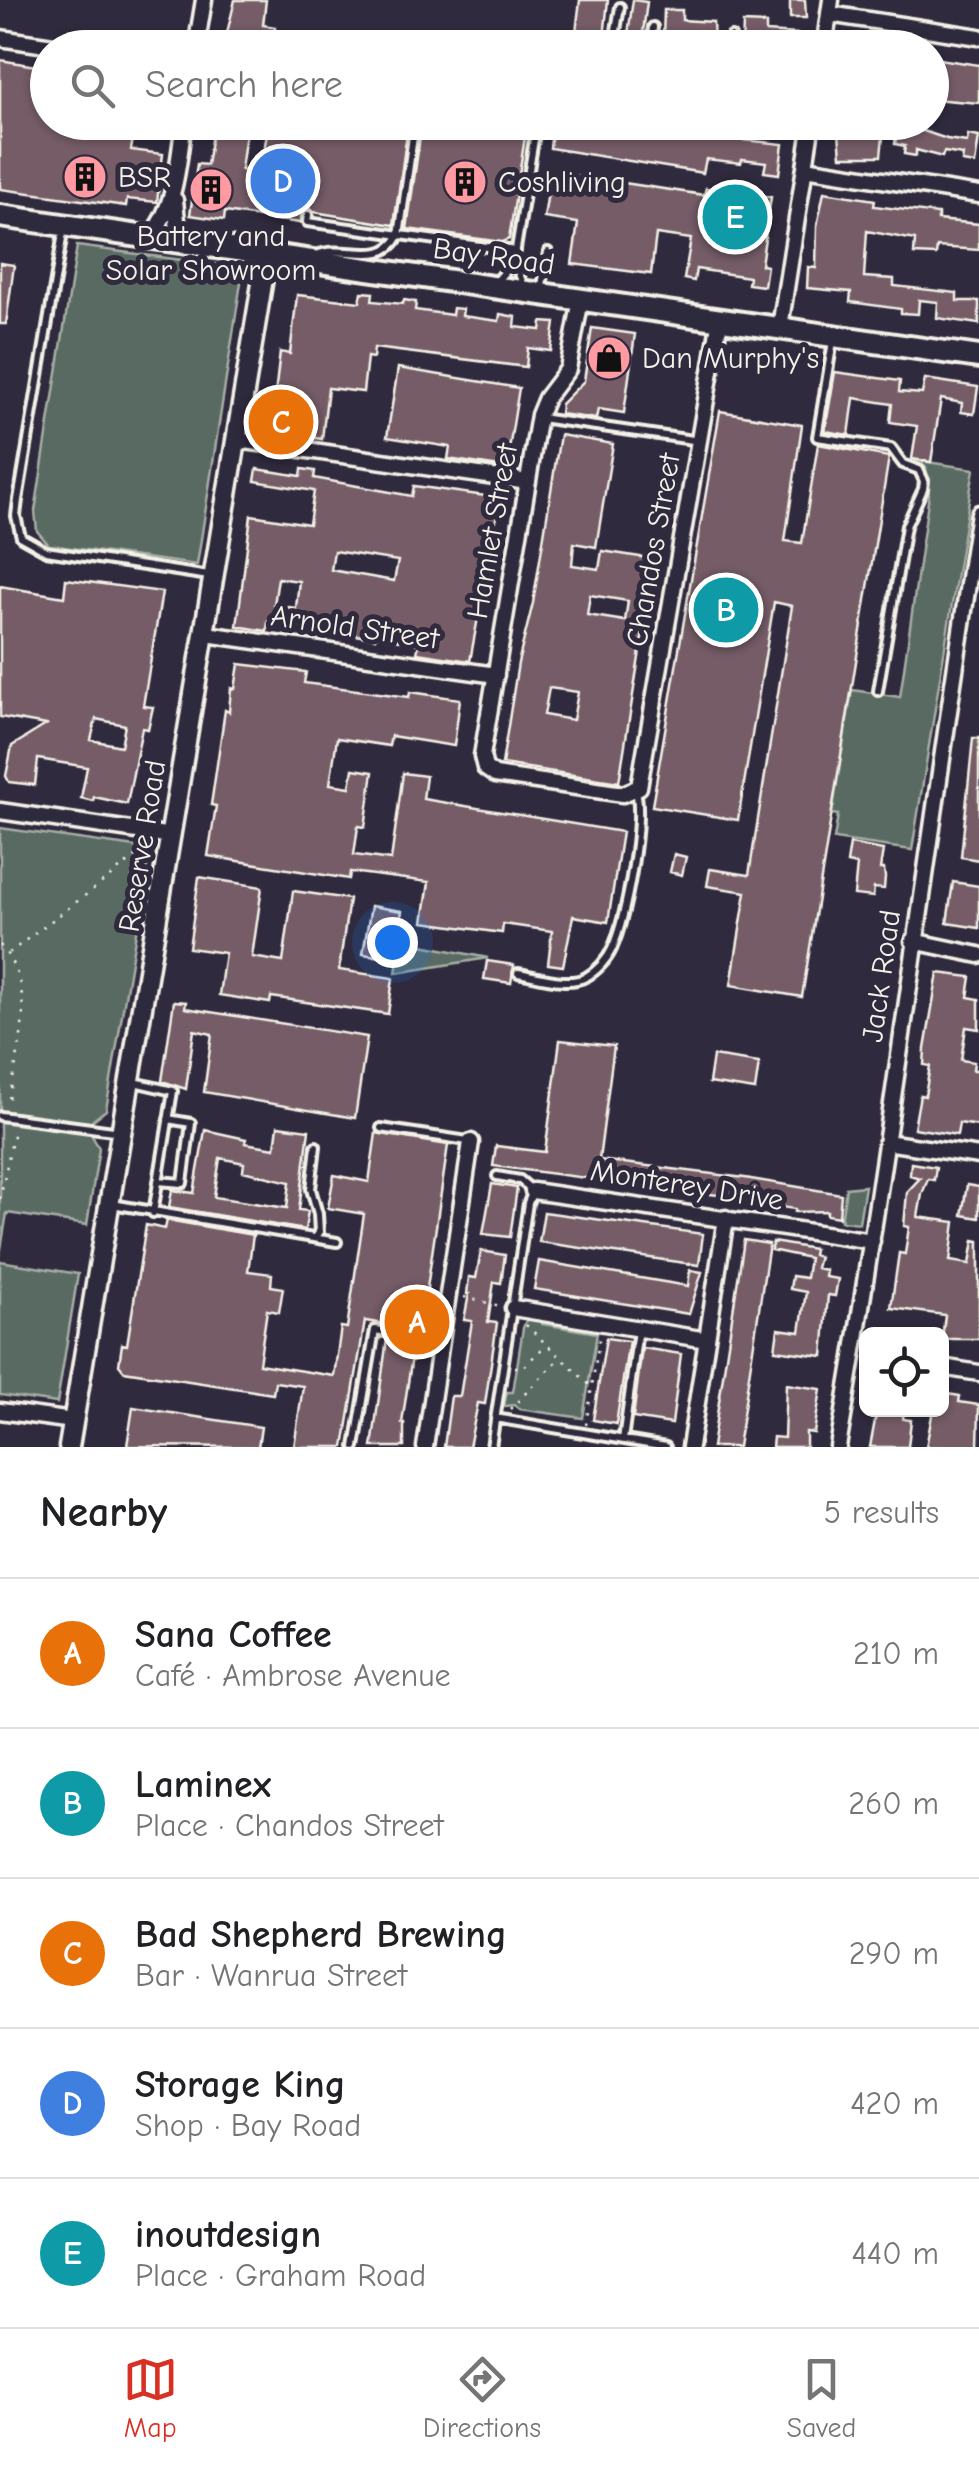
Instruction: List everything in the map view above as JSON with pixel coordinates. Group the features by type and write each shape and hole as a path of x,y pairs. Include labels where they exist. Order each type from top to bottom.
{"main road":[{"name":"Bay Road","path":"0,216 979,357"}],"street":[{"path":"199,30 204,0"},
{"path":"830,7 944,30"},
{"path":"949,31 979,37"},
{"path":"0,38 30,43"},
{"path":"150,237 167,212 181,140"},
{"path":"780,327 809,140"},
{"path":"805,168 979,195"},
{"path":"174,189 180,241"},
{"name":"Reserve Road","path":"69,1447 267,254"},
{"name":"Hamlet Street","path":"581,298 568,368 543,403 539,418 482,760 495,776 623,794 636,790"},
{"name":"Chandos Street","path":"636,790 643,775 720,318"},
{"path":"238,440 528,482"},
{"name":"Jack Road","path":"863,1327 913,945 979,513"},
{"name":"Arnold Street","path":"206,634 496,675"},
{"path":"0,811 172,836"},
{"path":"913,945 979,955"},
{"path":"424,1447 472,1142"},
{"path":"886,1142 979,1156"},
{"name":"Monterey Drive","path":"533,1191 872,1241"},
{"path":"690,1447 726,1218"},
{"path":"513,1308 707,1340"},
{"name":"Jack Road","path":"838,1447 859,1358"},
{"path":"949,1368 979,1373"},
{"path":"0,1411 73,1422"}],"lane":[{"path":"616,30 620,7"},
{"path":"306,260 330,249 358,253 387,251 398,236 412,140"},
{"path":"494,286 514,261 534,140"},
{"path":"308,215 307,222 516,250"},
{"path":"64,225 18,500 16,516 21,537 46,551 215,577"},
{"path":"533,292 548,252"},
{"path":"514,261 533,292"},
{"path":"834,335 817,437 891,448 903,464 919,470 924,482 906,526 878,691"},
{"path":"539,418 700,442"},
{"path":"518,972 574,981 586,977 608,957 625,910 639,808 636,790"},
{"path":"131,1082 173,1090 153,1213"},
{"path":"3,1117 122,1132"},
{"path":"158,1181 184,1183 191,1123 168,1119"},
{"path":"381,1128 472,1142"},
{"path":"314,1238 319,1233 318,1214 310,1189 316,1146"},
{"name":"Monterey Drive","path":"497,1176 520,1180 533,1191"},
{"path":"491,1447 528,1202 533,1191"},
{"path":"110,1204 338,1242"},
{"path":"355,1447 375,1326 441,1340"},
{"path":"623,1440 638,1328"},
{"path":"496,1418 666,1447"}],"path":[{"path":"8,954 149,847"},
{"path":"0,945 8,954 24,992 3,1117"},
{"path":"0,1199 16,1118"},
{"path":"464,1297 513,1308 546,1346 592,1387"},
{"path":"585,1434 602,1323"},
{"path":"504,1365 522,1368 546,1346"},
{"path":"510,1409 561,1357"}],"green space":[{"path":"77,246 235,267 242,276 197,565 49,545 37,531 35,511"},
{"path":"914,460 974,469 912,850 834,839 838,815 832,814 852,690 900,697 929,494 926,467"},
{"path":"0,828 150,849 106,1110 93,1120 91,1134 99,1148 87,1225 7,1213 0,1255"},
{"path":"401,941 488,958 396,973"},
{"path":"865,1186 859,1223 841,1221 846,1188"},
{"path":"0,1261 78,1274 57,1403 0,1395"},
{"path":"527,1318 597,1333 583,1418 504,1406 507,1392 513,1392"}],"building":[{"path":"235,0 266,0 263,25 275,30 228,30"},
{"path":"580,0 608,0 605,30 576,30"},
{"path":"633,0 647,2 643,30 629,30"},
{"path":"790,0 805,0 806,18 790,18"},
{"path":"664,10 682,10 682,20 713,22 713,30 663,30"},
{"path":"743,23 766,24 766,30 743,30"},
{"path":"0,60 30,65 30,140 133,140 131,150 163,154 157,202 127,199 126,206 0,189"},
{"path":"949,60 979,65 979,103 949,100"},
{"path":"968,135 979,137 975,164 962,162 963,155 944,152 942,157 916,150 916,156 904,154 905,146 895,144 896,140 967,142"},
{"path":"211,140 245,140 241,170 260,173 266,140 406,140 394,225 308,208 302,212 300,223 225,212 224,220 190,215 197,164 207,165"},
{"name":"Coshliving","path":"419,140 525,140 509,239 502,242 407,229"},
{"path":"551,140 743,140 783,144 779,174 764,172 766,162 742,159 741,163 706,159 703,173 550,148"},
{"path":"840,140 883,140 881,156 841,156"},
{"path":"551,172 704,195 706,188 771,197 761,265 767,266 764,286 748,284 749,277 696,269 694,281 684,279 691,239 656,234 651,274 572,264 578,223 544,218"},
{"path":"824,192 875,200 874,206 938,214 938,220 979,224 979,250 937,247 936,255 914,254 915,240 867,231 864,277 894,279 894,286 957,293 957,301 979,301 979,324 937,318 938,302 919,300 918,314 901,313 901,309 850,302 851,292 807,288 808,267 816,268 817,226"},
{"path":"0,263 14,265 6,324 0,324"},
{"path":"362,292 373,293 372,301 416,302 415,310 452,315 453,308 463,309 462,316 499,321 500,314 516,317 515,327 541,330 542,322 555,323 551,351 528,348 526,367 374,348 373,358 367,357 363,392 328,388 322,439 267,431 280,352 290,354 297,295 360,302"},
{"name":"Dan Murphy's","path":"592,328 635,334 624,413 598,409 596,419 560,414 561,404 584,381"},
{"path":"398,368 519,388 506,468 448,459 450,447 387,437"},
{"path":"835,372 900,381 899,392 922,394 925,379 978,387 974,414 961,412 962,403 941,399 931,462 912,459 917,426 890,422 892,404 854,398 849,435 825,431"},
{"path":"720,411 802,425 785,541 802,543 818,444 889,457 802,997 731,985 746,892 707,886 710,869 749,875 792,606 774,602 738,820 652,806"},
{"path":"560,435 613,444 596,547 574,543 572,565 599,569 602,551 653,559 642,604 638,603 635,625 644,626 619,782 502,764 518,663 533,603","holes":["590,595 628,601 625,621 587,615","549,688 578,692 573,720 544,715"]},
{"path":"257,469 301,476 302,469 315,471 314,478 412,496 414,486 500,498 470,661 417,653 419,644 376,635 375,638 268,622 267,631 237,626 251,515 309,524 314,491 255,481","holes":["334,551 398,561 394,581 331,570","278,578 299,581 296,608 274,605"]},
{"path":"66,579 162,592 143,706 153,707 148,729 142,728 127,804 81,798 87,767 38,759 35,785 9,782 6,776 12,746 46,725 0,717 0,586 64,597","holes":["96,719 125,725 121,746 91,740"]},
{"path":"239,664 306,672 304,683 409,697 410,692 460,699 454,746 391,736 389,746 337,738 330,784 350,787 353,769 373,772 365,827 358,826 354,855 391,860 403,773 426,776 423,799 622,832 608,922 573,916 563,966 548,964 552,931 503,924 502,933 423,922 429,882 350,872 349,879 208,856 225,710 229,712"},
{"path":"973,738 979,738 979,860 961,857"},
{"path":"850,844 883,850 880,869 884,869 884,889 874,888 873,897 854,895 857,865 847,863"},
{"path":"674,854 686,857 682,875 670,872"},
{"path":"199,877 262,887 252,957 283,962 293,891 349,899 339,970 393,978 388,1014 271,997 270,1003 219,995 225,953 189,948"},
{"path":"953,882 979,886 979,928 947,923"},
{"path":"371,906 402,911 394,959 363,954"},
{"path":"487,961 514,965 511,983 484,979"},
{"path":"938,973 971,977 968,997 979,999 979,1029 966,1027 961,1060 974,1062 973,1070 979,1070 979,1126 959,1123 957,1135 914,1128 930,1066 924,1065 925,1049"},
{"path":"174,1001 186,1002 185,1008 367,1037 355,1118 204,1092 212,1034 194,1030 186,1089 162,1081"},
{"path":"560,1040 614,1046 599,1160 841,1194 839,1217 827,1215 827,1211 795,1212 748,1202 749,1199 493,1166 496,1146 545,1152"},
{"path":"713,1056 759,1063 755,1090 709,1083"},
{"path":"278,1126 309,1130 299,1210 308,1211 305,1230 169,1207 172,1190 194,1193 205,1130 275,1148","holes":["220,1158 244,1163 243,1171 290,1182 287,1208 214,1197"]},
{"path":"376,1133 448,1145 421,1329 365,1321 344,1447 294,1447 303,1386 275,1382 273,1394 124,1371 119,1365 122,1344 127,1345 146,1225 165,1229 167,1220 253,1235 248,1271 272,1274 271,1286 283,1288 279,1312 267,1310 259,1364 334,1376 341,1327 347,1328 364,1214 328,1208 334,1175 369,1182"},
{"path":"911,1163 936,1167 934,1180 928,1179 922,1194 918,1217 955,1222 950,1261 970,1264 974,1240 979,1241 979,1339 949,1339 949,1327 944,1327 945,1315 891,1308 899,1253 905,1254 909,1227 904,1226 907,1192 920,1178 910,1175"},
{"path":"492,1184 517,1188 510,1237 483,1234"},
{"path":"967,1185 979,1187 979,1218 962,1215"},
{"path":"544,1212 703,1234 699,1265 539,1242"},
{"path":"744,1240 769,1244 738,1447 712,1447"},
{"path":"773,1242 814,1249 813,1255 819,1257 816,1268 826,1270 825,1277 838,1279 835,1296 828,1295 823,1356 775,1350 778,1329 800,1332 806,1292 790,1289 792,1276 806,1278 809,1258 771,1250"},
{"path":"481,1251 505,1255 501,1283 494,1282 488,1322 497,1323 485,1404 478,1403 469,1447 444,1447 451,1396 460,1396 472,1321 464,1320 469,1277 476,1278"},
{"path":"539,1261 688,1286 690,1270 702,1272 689,1314 534,1289"},
{"path":"606,1338 629,1341 616,1424 593,1420"},
{"path":"387,1339 414,1343 402,1423 404,1447 372,1447"},
{"path":"642,1348 681,1354 672,1424 633,1418"},
{"path":"786,1384 821,1389 814,1433 806,1432 806,1447 772,1447 773,1437 784,1438"},
{"path":"949,1394 960,1396 959,1402 979,1405 978,1447 926,1447 932,1417 949,1417"},
{"path":"133,1407 261,1427 258,1447 127,1446"},
{"path":"876,1417 911,1420 908,1447 870,1447"}],"place":[{"name":"BSR","path":"85,177"},
{"name":"Storage King","path":"283,181"},
{"name":"Coshliving","path":"465,182"},
{"name":"Battery and Solar Showroom","path":"211,190"},
{"name":"inoutdesign","path":"735,217"},
{"name":"Dan Murphy's","path":"609,358"},
{"name":"Bad Shepherd Brewing","path":"281,422"},
{"name":"Laminex","path":"726,610"},
{"name":"Sana Coffee","path":"417,1322"}]}
